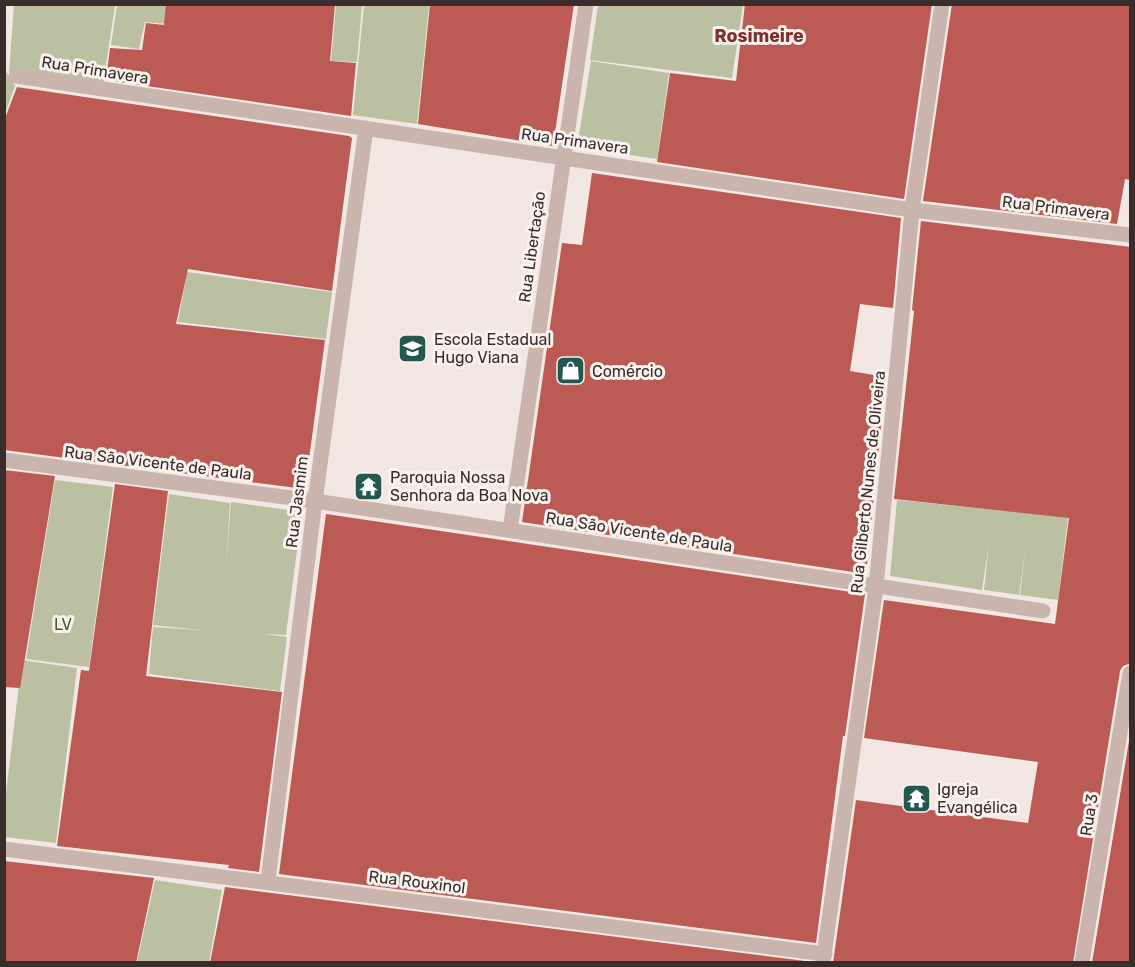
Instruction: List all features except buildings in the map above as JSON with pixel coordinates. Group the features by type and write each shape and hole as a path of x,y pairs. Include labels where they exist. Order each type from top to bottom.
{"street":[{"name":"Rua Libertação","path":"510,531 586,4"},
{"name":"Rua Gilberto Nunes de Oliveira","path":"824,958 876,587 912,210 942,4"},
{"name":"Rua Primavera","path":"16,76 912,210 1131,235"},
{"name":"Rua Jasmim","path":"268,881 315,501 366,129"},
{"name":"Rua São Vicente de Paula","path":"4,460 315,501 876,587 1043,610"},
{"name":"Rua 3","path":"1082,963 1131,673"},
{"name":"Rua Rouxinol","path":"4,849 268,881 824,958"}],"green space":[{"path":"14,5 115,5 103,85 9,72"},
{"path":"117,5 165,5 181,8 179,25 145,22 139,49 111,45"},
{"path":"336,5 362,5 357,62 331,61"},
{"path":"364,5 429,5 417,124 353,115"},
{"path":"598,5 743,5 732,78 590,60"},
{"path":"591,61 669,73 657,159 577,147"},
{"path":"5,70 15,86 5,114"},
{"path":"187,272 332,292 326,339 178,322"},
{"name":"LV","path":"55,480 113,487 89,667 26,659"},
{"path":"169,494 230,503 226,567 231,502 302,512 286,635 263,634 287,637 280,691 149,674 153,627 200,630 153,625"},
{"path":"897,500 1068,517 1058,600 1020,595 1025,552 1019,595 984,590 989,543 982,590 890,576"},
{"name":"LV","path":"22,660 77,668 56,843 5,837 5,801"},
{"path":"155,880 222,890 209,962 137,962"}],"place":[{"name":"Escola Estadual Hugo Viana","path":"413,348"},
{"name":"Comércio","path":"571,371"},
{"name":"Paroquia Nossa Senhora da Boa Nova","path":"369,486"},
{"name":"Igreja Evangélica","path":"916,798"}],"district":[{"name":"Rosimeire","path":"759,36"}]}
